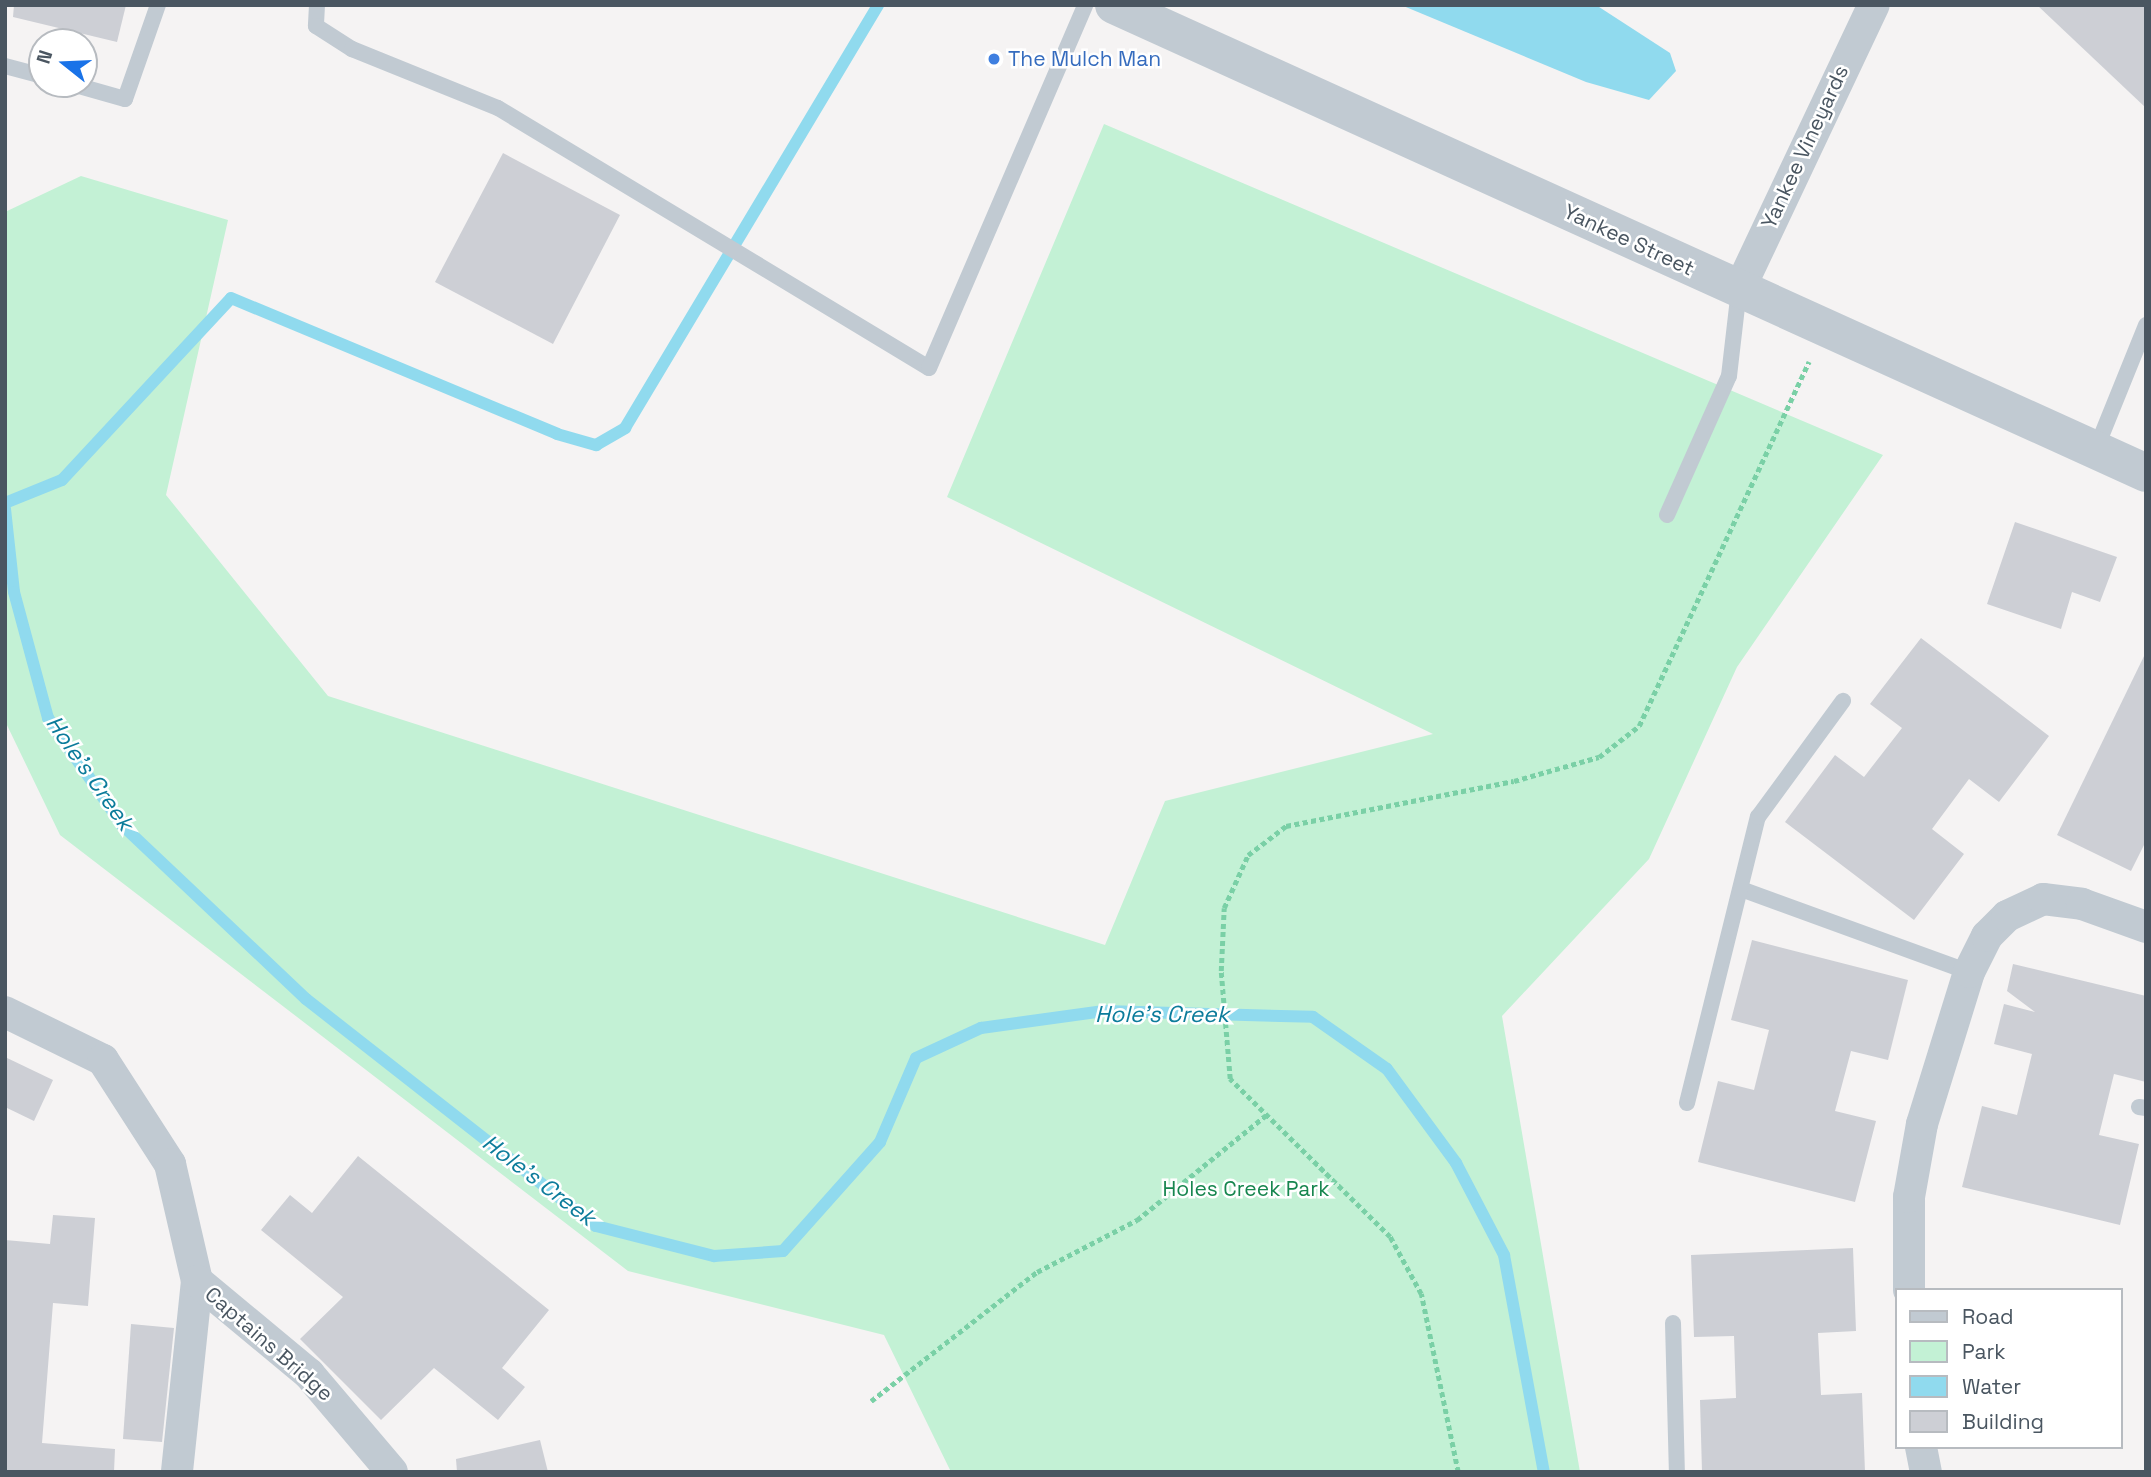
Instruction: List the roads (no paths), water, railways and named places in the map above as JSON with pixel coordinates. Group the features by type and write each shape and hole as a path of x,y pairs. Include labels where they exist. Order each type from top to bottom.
{"street":[{"name":"Yankee Street","path":"1114,5 2146,472"},
{"name":"Yankee Vineyards","path":"1739,290 1874,5"},
{"path":"1909,1288 1909,1197 1922,1124 1969,972 1987,936 2007,916 2043,899 2082,904 2146,927"},
{"name":"Captains Bridge","path":"5,1012 103,1060 170,1164 197,1281 177,1472"},
{"name":"Captains Bridge","path":"197,1281 309,1374 392,1472"},
{"path":"1922,1449 1926,1472"}],"lane":[{"path":"98,91 125,99 158,5"},
{"path":"317,5 316,26 352,48 498,108 929,368 1085,5"},
{"path":"5,66 28,72"},
{"path":"1667,515 1729,376 1739,290"},
{"path":"2096,449 2146,325"},
{"path":"1687,1103 1758,817 1843,701"},
{"path":"1741,889 1969,972"},
{"path":"1673,1323 1676,1472"}],"water":[{"path":"1401,5 1596,5 1670,53 1676,71 1649,100 1586,82"}],"waterway":[{"path":"5,503 62,480 231,298 557,434 596,445 625,428 878,5"},
{"name":"Hole's Creek","path":"5,509 14,592 48,718 122,825 306,999 596,1226 714,1256 783,1251 880,1142 916,1058 981,1028 1104,1011 1313,1017 1387,1069 1456,1163 1504,1255 1544,1472"}],"place":[{"name":"The Mulch Man","path":"994,59"}],"park label":[{"name":"Holes Creek Park","path":"1246,1189"}]}
